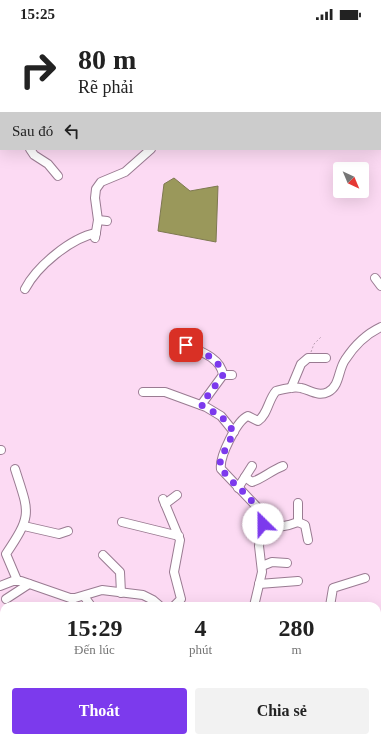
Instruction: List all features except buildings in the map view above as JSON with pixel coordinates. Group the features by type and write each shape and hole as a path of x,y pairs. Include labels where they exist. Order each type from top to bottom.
{"street":[{"path":"31,150 34,155 48,164 58,176"},
{"path":"25,289 30,278 70,244 84,236 96,236 103,221 95,198 96,189 101,182 125,172 150,150"},
{"path":"375,278 381,286"},
{"path":"255,602 260,584 262,566 259,546 263,518 260,512 223,472 220,464 234,432 248,416 258,422 261,420 268,409 271,397 276,391 300,388 314,393 327,393 334,387 344,360 366,334 381,327"},
{"path":"186,345 204,352 222,370 223,375"},
{"path":"292,388 301,364 308,358 326,358"},
{"path":"223,375 232,375"},
{"path":"201,405 223,375"},
{"path":"143,392 165,392 201,405 221,416 234,432"},
{"path":"238,488 252,466"},
{"path":"245,478 252,482 272,470 283,466"},
{"path":"15,469 27,509 24,526 3,553 17,580"},
{"path":"177,496 164,501 179,536 180,544 174,572 180,598 177,602"},
{"path":"298,503 298,522"},
{"path":"122,522 179,536"},
{"path":"262,530 298,522 305,525 308,540"},
{"path":"24,526 35,530 59,534 68,531"},
{"path":"103,556 120,572 121,593"},
{"path":"262,566 272,562 287,563"},
{"path":"331,602 333,588 364,578"},
{"path":"0,586 17,580 70,598 84,596 102,590 148,597 155,602"},
{"path":"260,584 298,581"},
{"path":"6,599 29,584"},
{"path":"84,596 88,602"}],"path":[{"path":"308,358 314,344 321,337"}],"shaded area":[{"path":"174,178 190,191 218,186 216,242 158,231 164,184"}],"route":[{"path":"186,345 204,352 222,370 223,375 201,405 221,416 234,432 220,460 221,468 223,472 257,507 263,518 263,524"}]}
